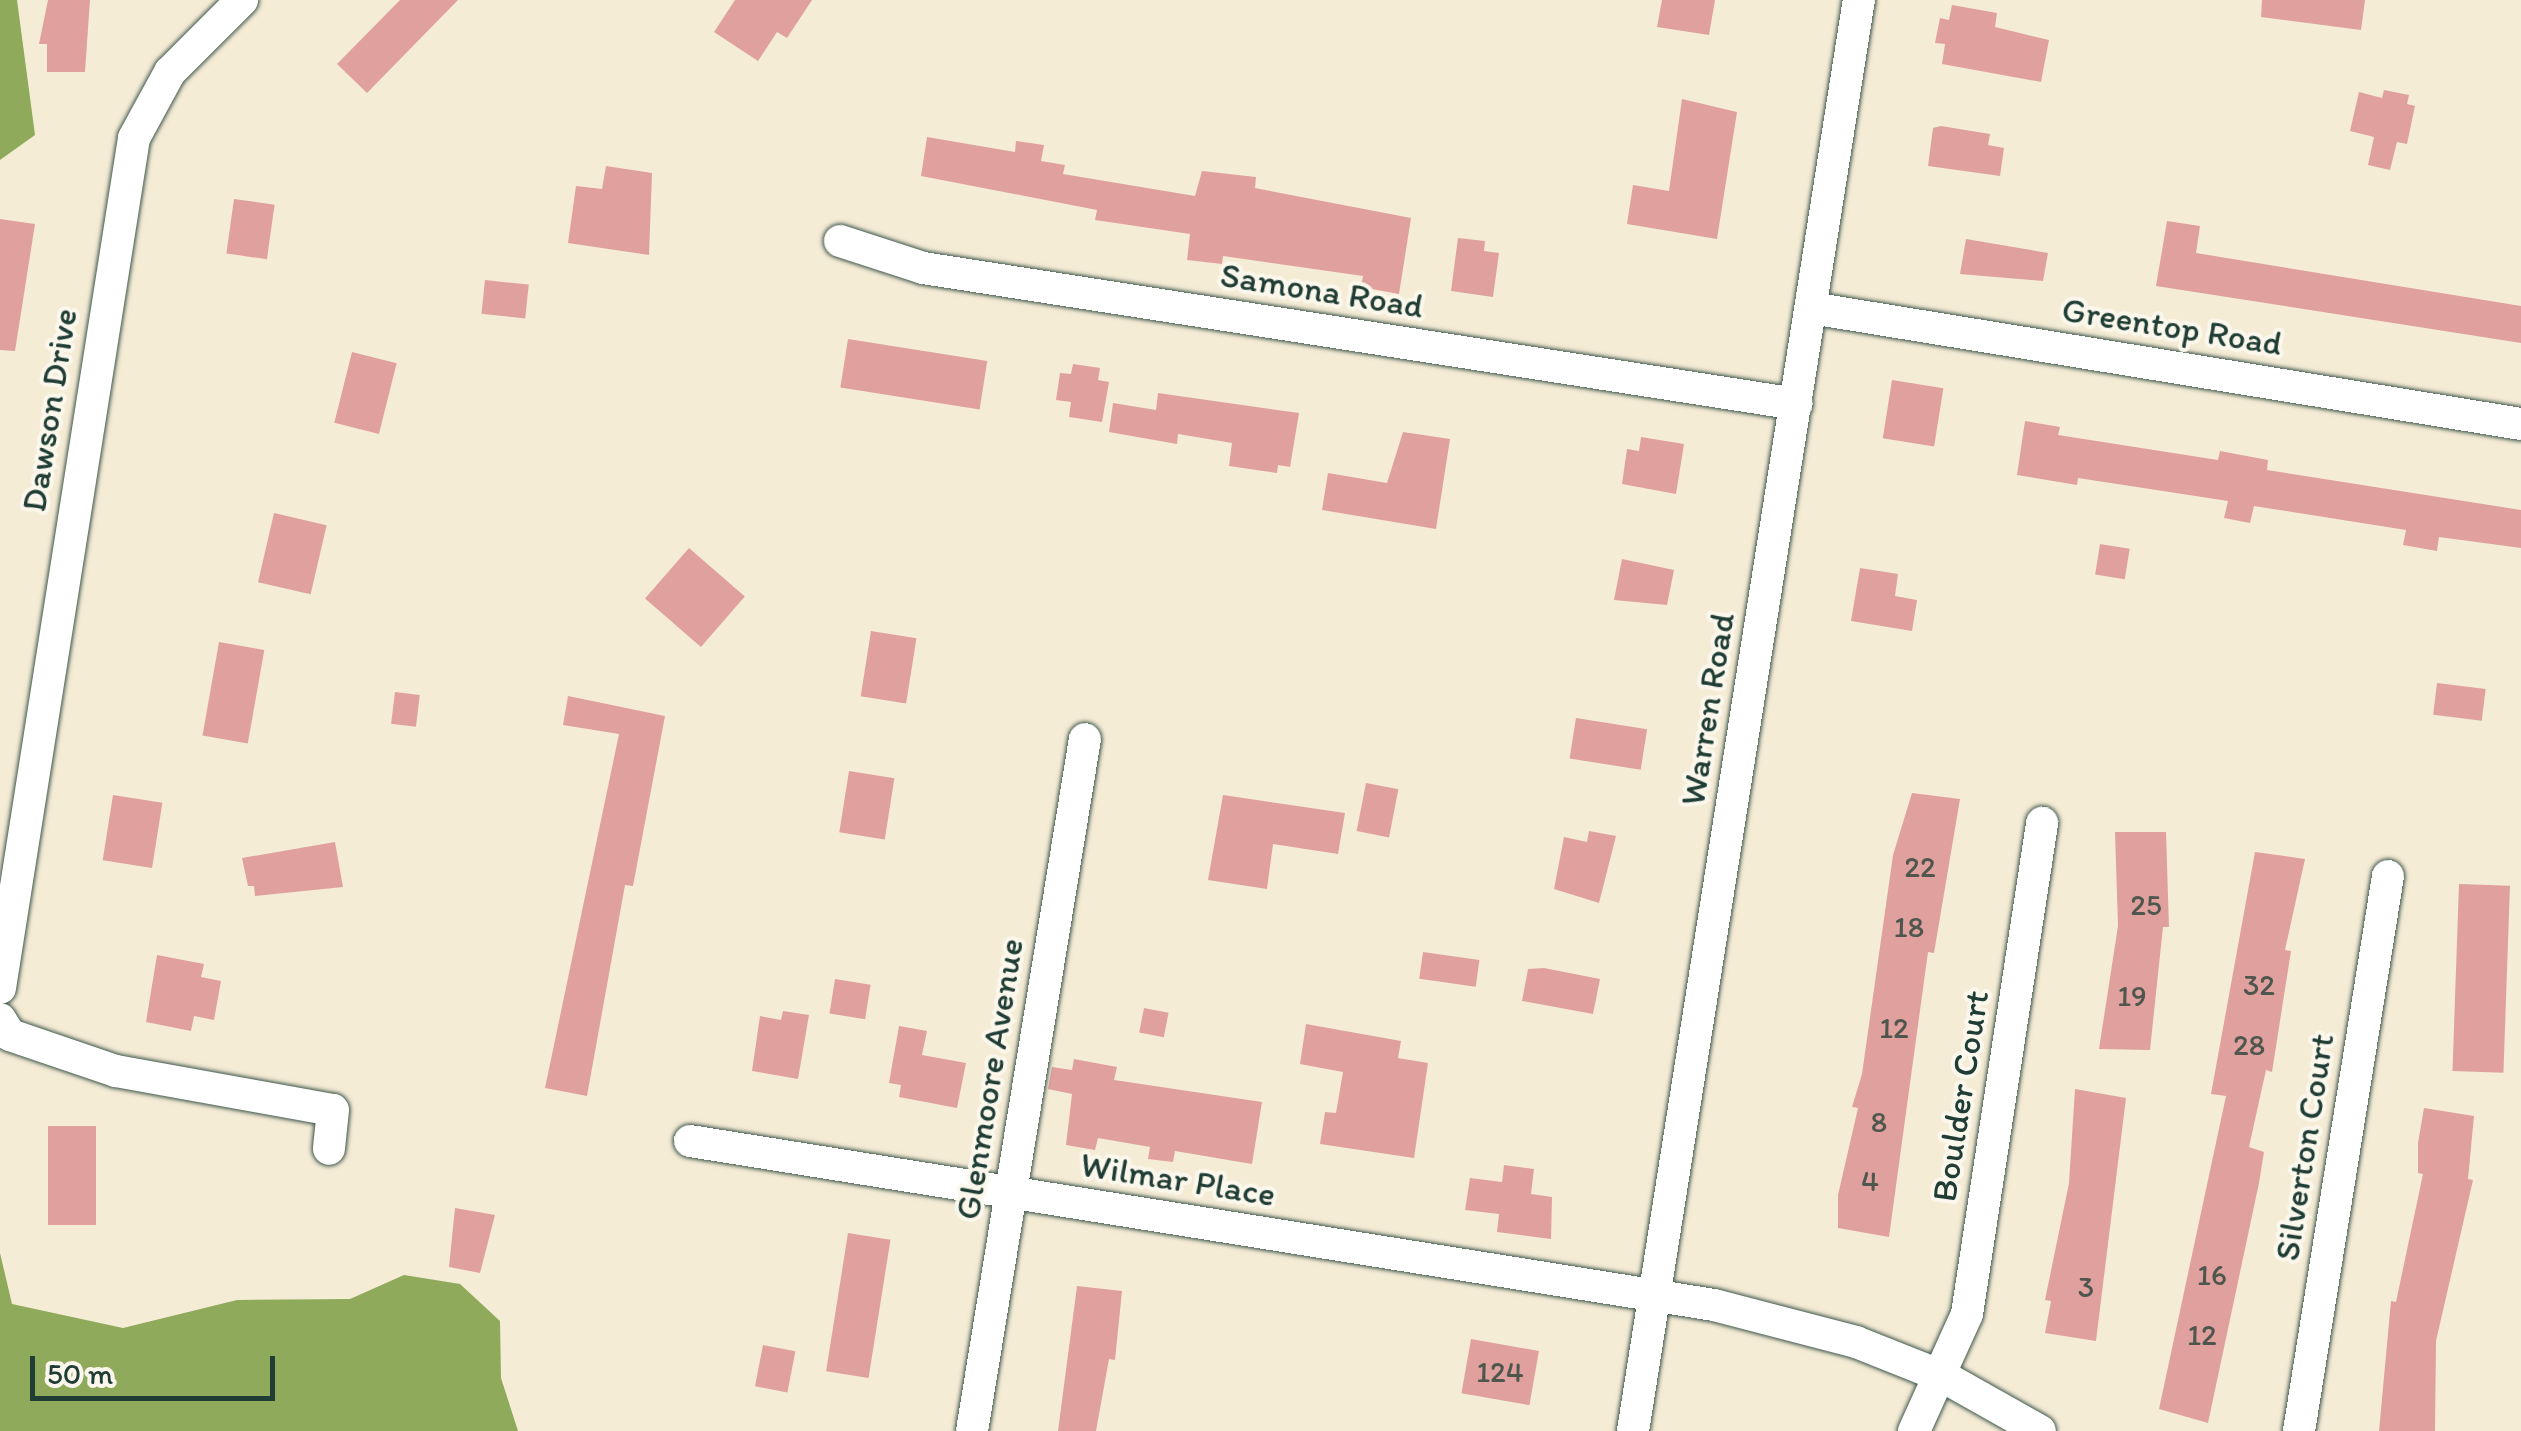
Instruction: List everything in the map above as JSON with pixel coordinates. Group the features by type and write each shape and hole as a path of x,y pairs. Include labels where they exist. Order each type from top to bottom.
{"street":[{"name":"Dawson Drive","path":"0,988 12,824 134,138 170,72 242,0"},
{"name":"Warren Road","path":"1633,1431 1859,0"},
{"name":"Samona Road","path":"840,241 923,268 1796,404"},
{"name":"Greentop Road","path":"1811,308 2521,424"},
{"name":"Glenmoore Avenue","path":"972,1431 1085,739"},
{"name":"Boulder Court","path":"1914,1431 1944,1377 1967,1314 2042,823"},
{"name":"Silverton Court","path":"2299,1431 2388,876"},
{"path":"0,1019 10,1035 116,1071 333,1110 329,1149"},
{"name":"Wilmar Place","path":"690,1141 1654,1296 1803,1325 1944,1377 2040,1431"}],"green space":[{"path":"0,0 17,0 35,135 0,160"},
{"path":"0,1253 12,1304 123,1328 237,1300 350,1299 404,1275 460,1284 500,1321 501,1378 518,1431 0,1431"}],"building":[{"path":"48,0 90,0 85,72 47,72 47,44 39,44"},
{"path":"400,0 458,0 367,93 337,64"},
{"path":"735,0 812,0 787,38 777,32 758,61 714,32"},
{"path":"1662,0 1715,0 1709,35 1657,27"},
{"path":"2262,0 2365,0 2361,30 2261,17"},
{"path":"1952,5 1997,13 1995,27 2049,40 2041,82 1942,64 1945,44 1935,43 1940,18 1949,20"},
{"path":"2384,90 2409,95 2407,104 2415,106 2407,144 2397,142 2390,170 2368,165 2374,137 2350,131 2359,92 2382,98"},
{"path":"1682,99 1737,112 1717,239 1627,224 1633,185 1669,191"},
{"path":"1933,128 1990,134 1988,145 2004,148 2000,176 1928,166"},
{"path":"927,137 1015,152 1016,141 1044,145 1041,161 1065,165 1063,174 1195,196 1202,171 1256,177 1255,188 1411,218 1399,294 1361,287 1363,276 1223,256 1222,264 1187,260 1190,234 1095,220 1097,210 921,176"},
{"path":"606,166 652,173 649,255 568,243 576,186 602,189"},
{"path":"234,199 275,205 267,259 226,253"},
{"path":"0,219 35,224 15,351 0,350"},
{"path":"2167,221 2200,226 2196,253 2521,306 2521,343 2156,286"},
{"path":"1458,238 1485,241 1484,251 1499,253 1493,297 1451,291"},
{"path":"1966,239 2048,253 2043,281 1960,274"},
{"path":"485,280 529,285 525,318 481,314"},
{"path":"848,339 987,361 980,409 840,387"},
{"path":"352,352 397,363 379,434 334,423"},
{"path":"1073,364 1100,368 1098,380 1109,382 1102,422 1069,417 1071,402 1056,400 1060,373 1071,374"},
{"path":"1892,380 1943,388 1934,446 1883,438"},
{"path":"1158,393 1299,413 1290,467 1278,465 1277,473 1229,466 1232,443 1178,434 1177,444 1109,432 1113,403 1156,410"},
{"path":"2025,421 2060,427 2058,435 2218,460 2220,451 2268,460 2267,470 2521,510 2521,548 2439,537 2437,551 2403,545 2406,530 2254,506 2250,523 2224,518 2228,501 2078,478 2077,485 2017,475"},
{"path":"1403,432 1450,439 1436,529 1322,510 1328,473 1387,483"},
{"path":"1641,437 1684,444 1676,494 1622,484 1627,449 1639,451"},
{"path":"274,513 327,525 311,594 258,582"},
{"path":"2100,544 2130,549 2125,579 2095,575"},
{"path":"689,548 745,597 701,647 645,599"},
{"path":"1622,559 1674,570 1667,605 1614,600"},
{"path":"1860,568 1898,574 1895,596 1917,600 1912,631 1851,621"},
{"path":"871,631 916,638 906,703 861,696"},
{"path":"219,642 264,650 248,744 203,736"},
{"path":"2437,683 2486,689 2482,721 2433,715"},
{"path":"395,692 420,695 416,727 391,724"},
{"path":"568,696 665,716 633,886 625,885 587,1096 545,1088 619,734 563,725"},
{"path":"1576,718 1647,729 1641,770 1570,758"},
{"path":"849,771 894,778 885,839 839,832"},
{"path":"1366,783 1398,789 1389,837 1357,831"},
{"path":"1912,793 1960,799 1934,953 1928,952 1889,1237 1838,1228 1838,1195 1858,1108 1852,1107 1862,1074 1893,855"},
{"path":"113,795 162,803 152,868 103,860"},
{"path":"1223,795 1345,813 1338,854 1273,844 1267,889 1208,880"},
{"path":"1589,831 1616,836 1599,903 1554,889 1564,837 1587,842"},
{"path":"2115,832 2166,832 2169,927 2163,927 2150,1050 2099,1049 2118,926"},
{"path":"335,842 343,887 255,896 254,886 248,886 242,858"},
{"path":"2255,852 2305,859 2285,950 2291,951 2272,1072 2266,1070 2249,1147 2264,1152 2259,1183 2208,1423 2159,1409 2226,1096 2211,1094"},
{"path":"2459,884 2510,886 2503,1073 2452,1071"},
{"path":"1423,952 1479,960 1476,987 1419,979"},
{"path":"157,955 204,964 201,977 221,981 214,1020 194,1016 191,1031 146,1022"},
{"path":"1544,968 1600,979 1593,1014 1522,1001 1528,969"},
{"path":"835,979 871,985 865,1019 830,1014"},
{"path":"1144,1008 1169,1013 1164,1037 1139,1033"},
{"path":"783,1011 809,1015 798,1079 752,1071 760,1016 781,1020"},
{"path":"1306,1024 1401,1041 1398,1058 1428,1063 1414,1158 1320,1144 1325,1112 1336,1113 1343,1072 1300,1064"},
{"path":"899,1026 927,1031 922,1055 966,1063 957,1108 899,1097 901,1085 889,1083"},
{"path":"1074,1059 1117,1067 1114,1080 1262,1102 1252,1164 1175,1151 1173,1162 1148,1159 1150,1147 1098,1138 1095,1150 1066,1145 1072,1094 1048,1089 1052,1067 1072,1070"},
{"path":"2075,1089 2126,1098 2096,1341 2045,1333 2051,1301 2045,1300 2069,1183"},
{"path":"2424,1108 2474,1116 2468,1179 2473,1180 2436,1341 2435,1431 2379,1431 2391,1301 2396,1302 2423,1174 2418,1173 2418,1143"},
{"path":"48,1126 96,1126 96,1225 48,1225"},
{"path":"1504,1165 1534,1169 1531,1194 1552,1197 1551,1239 1497,1232 1499,1214 1465,1210 1470,1178 1502,1182"},
{"path":"455,1208 495,1215 480,1273 449,1267"},
{"path":"848,1233 890,1240 869,1378 826,1371"},
{"path":"1077,1286 1122,1291 1115,1360 1109,1359 1096,1431 1058,1431"},
{"path":"1471,1339 1539,1351 1529,1405 1461,1393"},
{"path":"763,1345 795,1351 787,1393 755,1386"}]}
